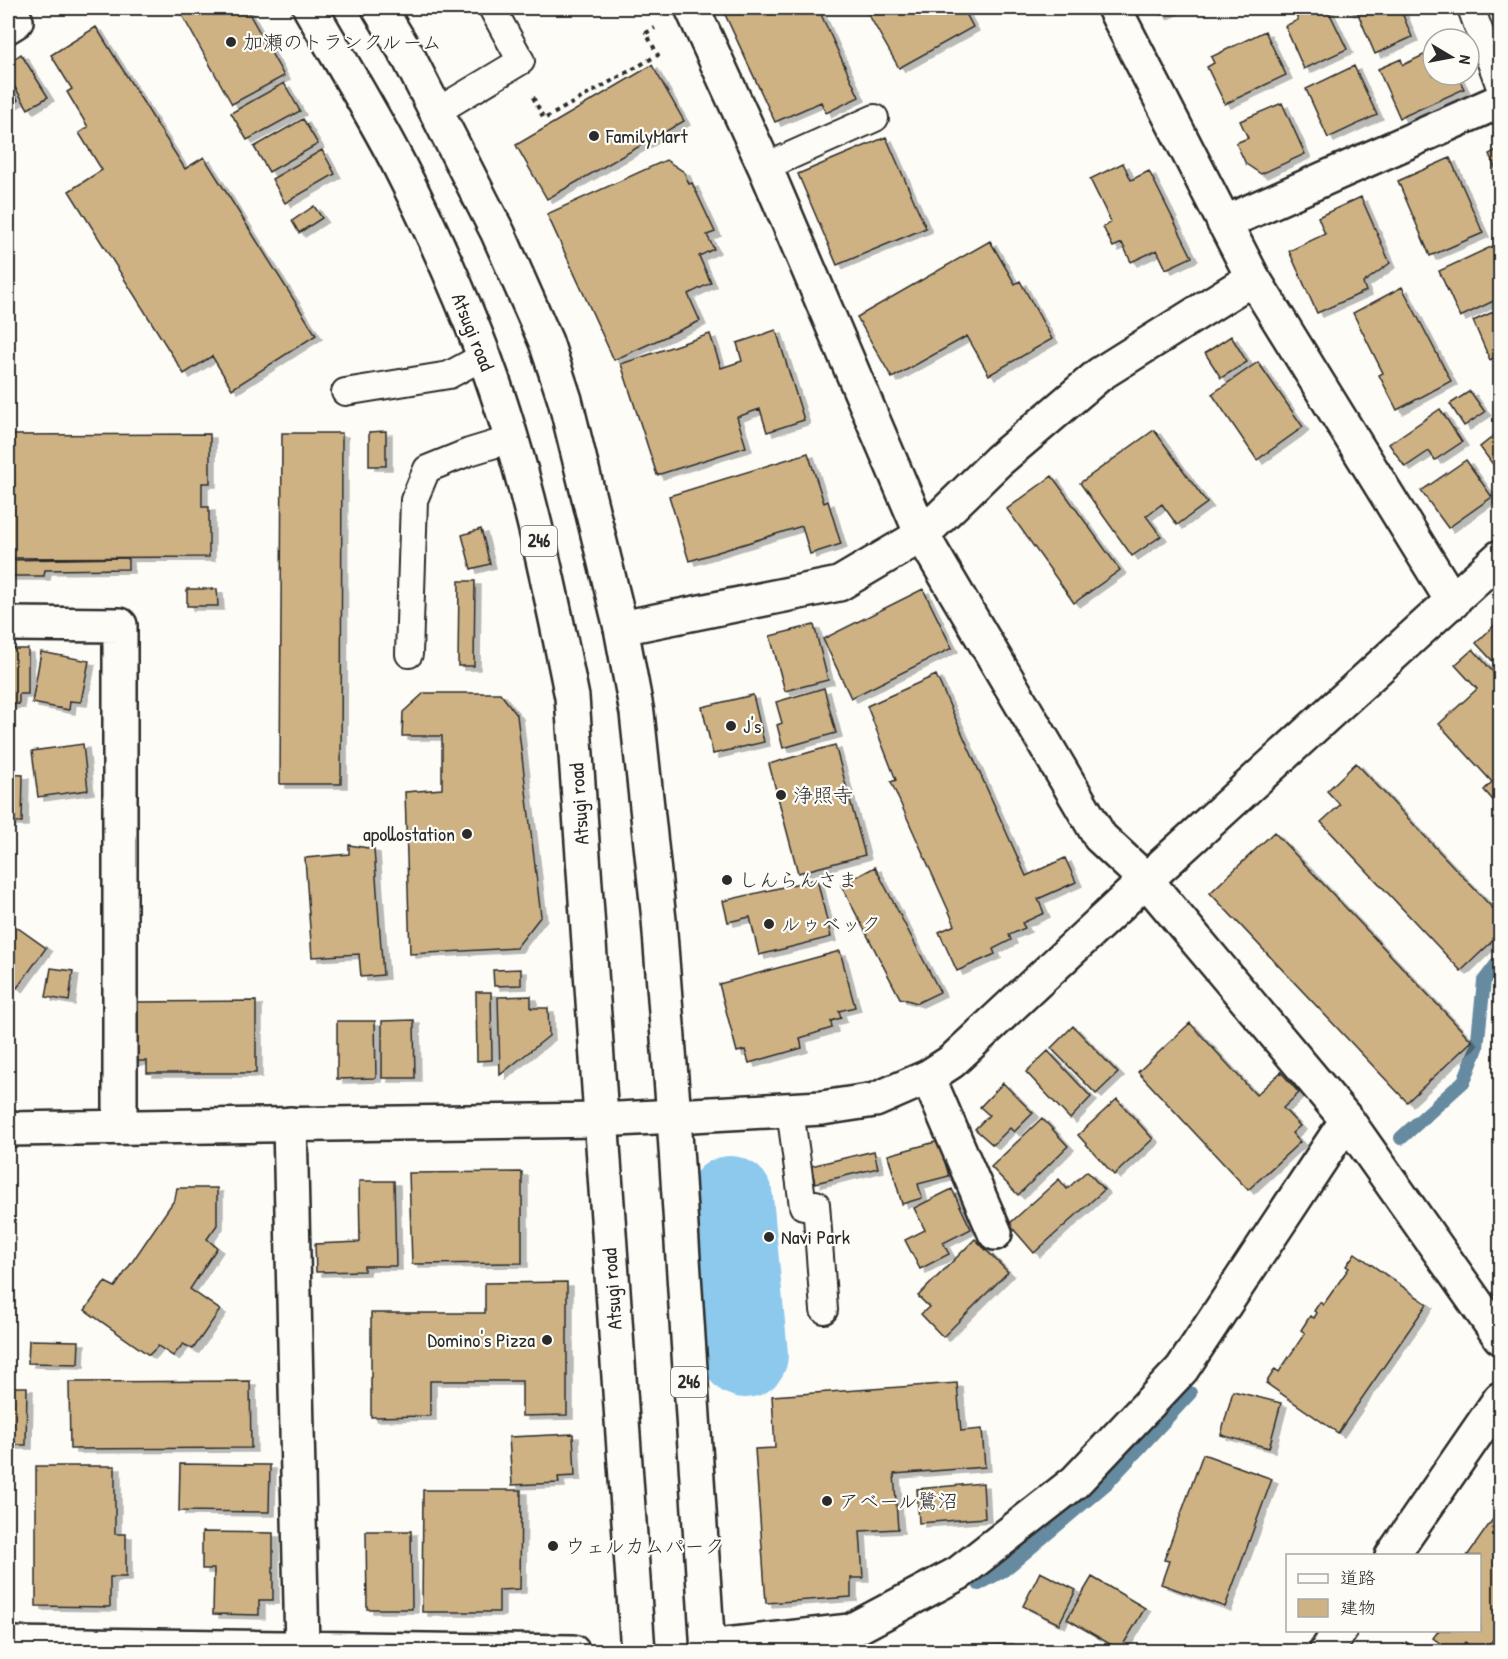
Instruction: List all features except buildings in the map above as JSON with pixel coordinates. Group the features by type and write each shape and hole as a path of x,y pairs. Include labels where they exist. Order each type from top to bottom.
{"main road":[{"name":"Atsugi road","path":"310,8 397,161 447,268 484,356 512,439 549,583 572,698 638,1652"},
{"name":"246","path":"379,8 409,58 498,233 546,342 565,400 621,628 637,713 659,920 674,1117 707,1649"},
{"path":"692,8 765,167 922,535 1100,837 1146,880 1347,1120 1500,1337"},
{"path":"1114,8 1253,278 1453,602"},
{"path":"1224,223 1500,101"},
{"path":"621,628 839,584 922,535 998,461 1100,374 1253,278"},
{"path":"8,1129 600,1120 822,1108 875,1100 928,1077 951,1062 1146,880 1500,557"},
{"path":"8,624 120,625 120,1127"},
{"path":"928,1077 995,1233"},
{"path":"707,1649 850,1631 959,1573 1076,1482 1182,1369 1347,1120"},
{"path":"290,1124 302,1648"},
{"path":"1393,1554 1500,1399"},
{"path":"1326,1652 1339,1632"},
{"path":"8,1644 573,1652"}],"lane":[{"path":"436,112 521,61 492,8"},
{"path":"1471,8 1500,87"},
{"path":"765,167 874,118"},
{"path":"345,392 449,375 484,356"},
{"path":"409,654 414,501 427,469 469,452 512,439"},
{"path":"790,1110 803,1206 816,1204 824,1310"}],"path":[{"path":"515,65 544,119 658,55 646,33 663,23"}],"waterway":[{"path":"1401,1138 1464,1081 1477,1048 1484,981 1500,960"},
{"path":"730,1199 745,1355"},
{"path":"979,1584 1004,1570 1107,1483 1190,1393"}],"place":[{"name":"加瀬のトランクルーム","path":"231,42"},
{"name":"FamilyMart","path":"594,136"},
{"name":"J's","path":"731,726"},
{"name":"浄照寺","path":"781,795"},
{"name":"apollostation","path":"467,834"},
{"name":"しんらんさま","path":"727,880"},
{"name":"ルゥベック","path":"769,924"},
{"name":"Navi Park","path":"769,1237"},
{"name":"Domino's Pizza","path":"547,1340"},
{"name":"アベール鷺沼","path":"827,1501"},
{"name":"ウェルカムパーク","path":"553,1546"}]}
